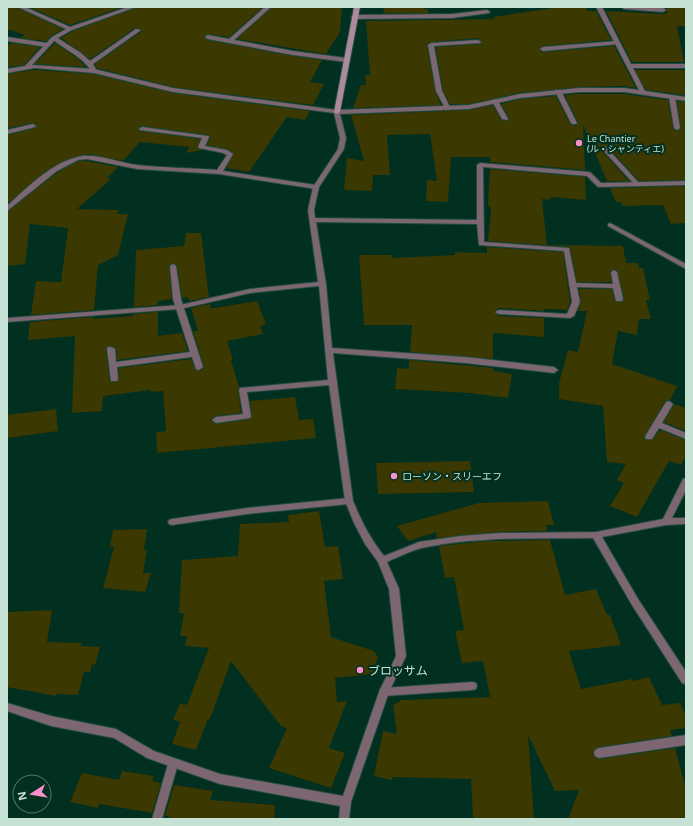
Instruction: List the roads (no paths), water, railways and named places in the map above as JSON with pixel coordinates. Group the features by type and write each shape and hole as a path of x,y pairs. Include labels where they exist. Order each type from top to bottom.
{"street":[{"path":"21,7 70,29"},
{"path":"27,67 54,38 70,29 133,7"},
{"path":"230,41 268,7"},
{"path":"344,819 346,802 384,692 401,656 394,589 382,560 368,542 358,524 349,501 332,382 322,284 311,210 316,187 344,143 337,112 354,16 357,7"},
{"path":"599,7 643,93"},
{"path":"624,7 663,10"},
{"path":"354,16 452,16 487,12"},
{"path":"90,64 138,30"},
{"path":"208,37 293,53 346,60"},
{"path":"54,38 79,54 90,64 94,71"},
{"path":"7,39 47,45"},
{"path":"448,109 439,91 431,45 478,42"},
{"path":"543,49 617,43"},
{"path":"629,66 686,66"},
{"path":"7,71 27,67 94,71 173,90 337,112 448,109 469,107 495,101 558,91 611,89 686,99"},
{"path":"558,91 574,123"},
{"path":"672,97 677,128"},
{"path":"495,101 506,119"},
{"path":"7,132 34,126"},
{"path":"142,129 206,137 201,147 225,151 230,154 219,172"},
{"path":"604,148 637,184"},
{"path":"7,209 57,168 81,157 138,167 219,172 316,187"},
{"path":"499,312 570,316 576,302 566,249 481,244 480,165 588,174 599,185 686,183"},
{"path":"312,220 481,222"},
{"path":"610,225 686,267"},
{"path":"173,266 177,300 199,367"},
{"path":"614,272 620,298"},
{"path":"7,320 180,307 250,291 322,284"},
{"path":"573,285 617,286"},
{"path":"111,349 114,379"},
{"path":"329,350 466,360 554,370"},
{"path":"113,365 195,354"},
{"path":"216,420 247,416 243,390 332,382"},
{"path":"649,437 668,404"},
{"path":"657,424 686,436"},
{"path":"666,522 686,481"},
{"path":"172,522 247,511 349,501"},
{"path":"382,560 419,545 460,539 500,536 596,535 666,522 686,521"},
{"path":"596,535 635,602 686,680"},
{"path":"384,692 472,686"},
{"path":"7,707 51,720 116,734 151,755 173,764 220,779 346,802"},
{"path":"599,752 686,740"},
{"path":"157,819 173,764"}],"place":[{"name":"Le Chantier (ル・シャンティエ)","path":"579,143"},
{"name":"ローソン・スリーエフ","path":"394,476"},
{"name":"ブロッサム","path":"360,670"}]}
